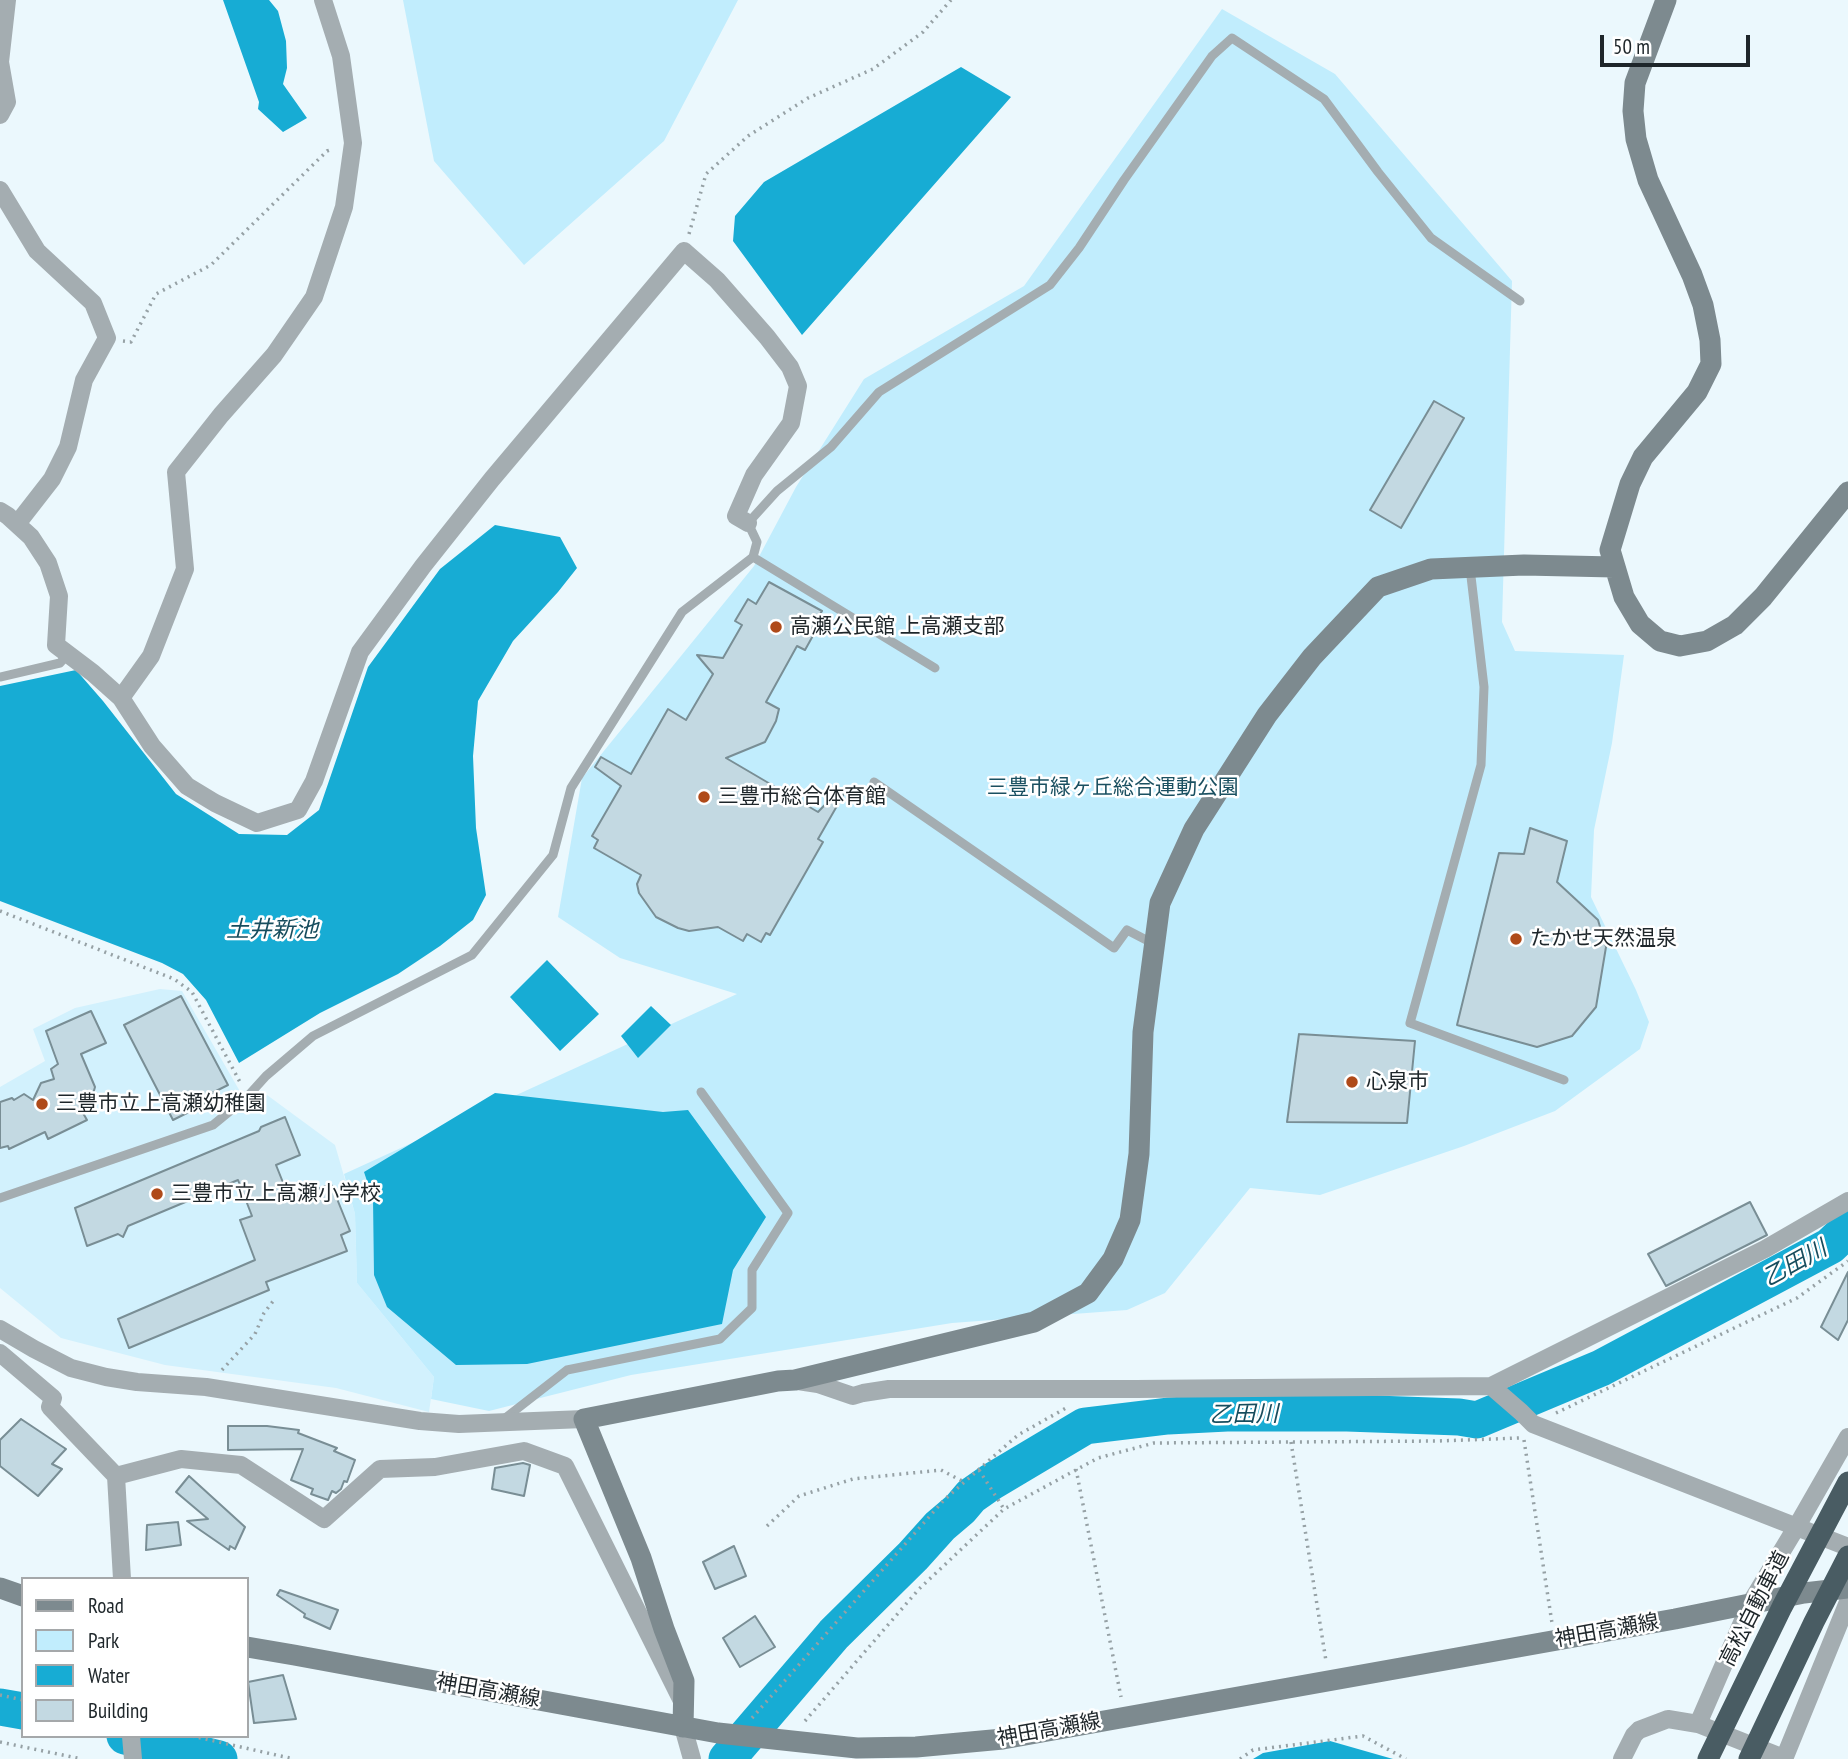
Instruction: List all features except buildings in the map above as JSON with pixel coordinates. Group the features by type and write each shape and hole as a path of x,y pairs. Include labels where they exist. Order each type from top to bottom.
{"highway":[{"name":"高松自動車道","path":"1708,1759 1782,1607 1848,1482"},
{"path":"1749,1759 1848,1556"}],"street":[{"path":"0,116 7,102 0,62 7,0"},
{"path":"121,698 150,656 185,569 176,472 221,415 274,355 314,297 344,207 353,143 341,56 323,0"},
{"path":"1666,0 1635,82 1633,111 1636,139 1648,180 1703,305 1710,340 1711,364 1697,392 1643,457 1630,484 1610,550 1624,597 1640,624 1660,641 1680,646 1707,641 1735,625 1763,597 1848,492"},
{"path":"0,190 37,251 93,303 107,338 84,380 68,447 58,468 17,524"},
{"path":"0,511 31,537 48,563 59,596 56,645 121,698 152,746 187,786 257,823 298,810 314,781 360,652 423,565 492,479 684,251 717,280 767,337 790,366 798,386 791,423 754,475 736,516 748,523"},
{"path":"0,1329 34,1349 83,1371 137,1382 206,1387 420,1421 459,1424 584,1419 794,1380 1034,1322 1088,1293 1113,1259 1130,1220 1139,1154 1143,1032 1160,903 1194,829 1267,715 1312,657 1378,587 1431,569 1524,565 1614,567"},
{"path":"794,1380 818,1384 853,1396 889,1389 1491,1386 1765,1249 1848,1201"},
{"path":"0,1353 53,1398 50,1407 116,1476 122,1577"},
{"path":"1491,1386 1527,1418 1848,1547"},
{"path":"584,1419 641,1558 684,1681 683,1727 692,1759"},
{"path":"1698,1724 1750,1604 1848,1437"},
{"path":"116,1476 181,1459 241,1465 324,1519 380,1469 435,1467 524,1451 565,1466 684,1704"},
{"path":"0,1588 21,1595"},
{"name":"神田高瀬線","path":"248,1647 736,1735 857,1748 916,1747 1003,1739 1555,1641 1804,1593 1848,1588"},
{"path":"1622,1759 1639,1730 1668,1719 1698,1724 1784,1758 1848,1602"},
{"path":"131,1738 134,1759"}],"lane":[{"path":"0,1198 213,1125 313,1036 472,956 552,855 571,788 682,612 753,557 757,542 748,523 777,491 831,447 879,392 1050,285 1079,248 1212,56 1232,37 1324,99 1431,238 1520,301"},
{"path":"753,557 936,668"},
{"path":"1470,568 1484,687 1481,765 1410,1023 1564,1080"},
{"path":"0,677 60,663 68,654"},
{"path":"874,782 1114,948 1127,930 1155,944"},
{"path":"499,1422 567,1370 720,1339 752,1308 752,1270 788,1213 701,1093"}],"path":[{"path":"684,251 706,174 748,136 808,98 873,69 923,32 951,0"},
{"path":"107,338 131,342 156,294 211,265 327,151 353,143"},
{"path":"0,911 174,979 183,985 192,992 247,1097"},
{"path":"1527,1418 1797,1298 1848,1261"},
{"path":"206,1387 256,1334 264,1313 274,1300"},
{"path":"736,1735 944,1500 1018,1434 1066,1409"},
{"path":"787,1741 919,1589 1004,1509 1098,1458 1154,1443 1524,1438 1555,1641"},
{"path":"1291,1442 1329,1681"},
{"path":"979,1469 1004,1509"},
{"path":"1076,1469 1125,1717"},
{"path":"767,1527 799,1496 853,1479 941,1471 964,1482"},
{"path":"0,1695 21,1700"},
{"path":"1240,1759 1253,1750 1363,1736 1406,1759"},
{"path":"201,1738 294,1759"},
{"path":"0,1742 82,1759"}],"shaded area":[{"path":"160,989 182,991 249,1107 267,1095 335,1145 355,1214 357,1283 434,1377 429,1412 336,1388 165,1365 61,1338 0,1288 0,1087 45,1061 33,1029 75,1008"}],"green space":[{"path":"403,0 738,0 664,141 524,265 434,161"},
{"name":"三豊市緑ヶ丘総合運動公園","path":"1222,9 1335,74 1512,281 1502,622 1515,651 1624,655 1612,743 1594,830 1591,897 1649,1022 1640,1049 1555,1111 1464,1146 1320,1195 1250,1188 1165,1293 1127,1310 952,1323 631,1375 489,1411 431,1399 434,1377 357,1283 355,1214 344,1174 737,994 620,958 558,917 582,778 754,566 796,487 864,379 1024,286"}],"water":[{"path":"223,0 269,0 278,11 286,41 287,68 283,84 307,118 283,132 258,109 259,102"},
{"path":"961,67 1011,97 802,335 733,241 735,216 764,182"},
{"name":"土井新池","path":"495,525 560,537 577,568 513,641 478,701 473,756 476,828 486,895 473,920 440,946 398,974 320,1013 239,1063 206,1000 183,974 162,963 0,901 0,686 76,670 176,794 239,834 287,835 319,810 368,667 440,569"},
{"path":"547,960 599,1014 560,1051 510,997"},
{"path":"651,1006 671,1025 638,1058 621,1036"},
{"path":"495,1093 663,1112 688,1110 766,1217 733,1270 722,1324 527,1364 456,1365 387,1307 374,1275 373,1199 364,1172"},
{"path":"1330,1741 1393,1759 1253,1759 1263,1753"}],"waterway":[{"name":"乙田川","path":"727,1759 834,1634 971,1496 1085,1426 1168,1416 1227,1413 1347,1413 1477,1420 1601,1368 1830,1246 1848,1229"},
{"name":"乙田川","path":"0,1707 21,1711"},
{"name":"乙田川","path":"133,1738 219,1759"}],"place":[{"name":"高瀬公民館 上高瀬支部","path":"776,627"},
{"name":"三豊市総合体育館","path":"704,797"},
{"name":"たかせ天然温泉","path":"1516,939"},
{"name":"心泉市","path":"1352,1082"},
{"name":"三豊市立上高瀬幼稚園","path":"42,1104"},
{"name":"三豊市立上高瀬小学校","path":"157,1194"}]}
